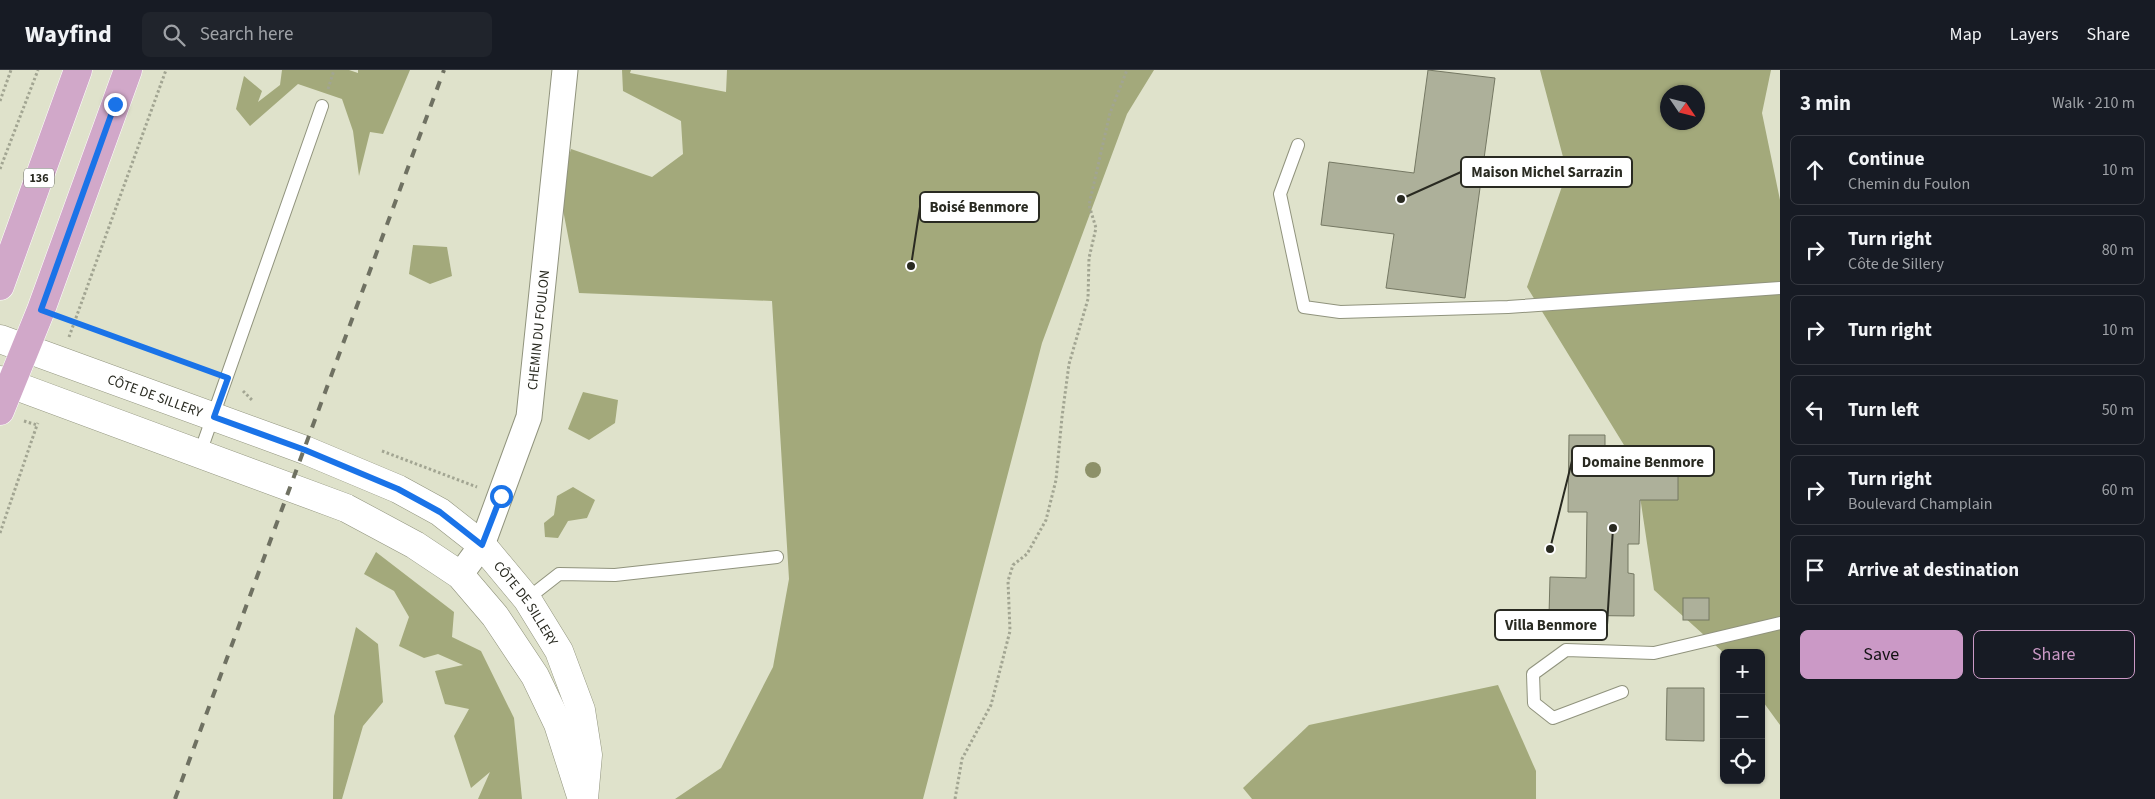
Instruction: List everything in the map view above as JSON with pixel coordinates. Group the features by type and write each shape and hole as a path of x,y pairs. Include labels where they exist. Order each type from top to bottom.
{"main road":[{"name":"136","path":"0,286 78,70"},
{"path":"9,415 5,381 26,348 128,70"}],"street":[{"name":"CHEMIN DU FOULON","path":"460,575 482,545 529,417 565,70"},
{"name":"CÔTE DE SILLERY","path":"0,339 305,450 398,489 440,512 482,545 527,599 559,651 580,710 588,754 583,799"},
{"name":"CÔTE DE SILLERY","path":"5,381 200,453 290,489 346,508 415,545 460,575 495,616 535,676 558,724 583,799"}],"lane":[{"path":"200,453 228,378 322,106"},
{"path":"1298,145 1280,194 1304,307 1340,312 1508,307 1780,288"},
{"path":"527,599 559,574 615,575 777,556"},
{"path":"1622,692 1553,718 1534,703 1533,674 1566,650 1654,653 1780,623"}],"path":[{"path":"0,101 12,70"},
{"path":"0,169 38,70"},
{"path":"60,360 76,322 166,70"},
{"path":"955,799 962,759 991,705 1010,631 1008,581 1013,565 1027,554 1046,520 1056,480 1069,364 1088,299 1089,258 1096,228 1089,205 1110,113 1128,70"},
{"path":"41,310 228,378 257,404"},
{"path":"0,533 47,397"},
{"path":"9,415 37,425"},
{"path":"376,448 501,496"}],"green space":[{"path":"282,70 349,70 358,73 358,70 410,70 383,134 370,132 359,176 353,131 342,99 298,84 250,126 236,109 244,76 262,91 258,102 280,85"},
{"path":"622,70 631,70 630,73 726,92 727,70 1154,70 1127,114 1042,343 923,799 675,799 721,768 773,667 789,579 772,301 579,293 559,189 571,149 652,177 683,154 681,121 623,91"},
{"path":"1540,70 1771,70 1762,113 1780,200 1780,725 1765,704 1765,649 1720,649 1654,590 1635,463 1527,287 1567,172"},
{"path":"413,245 447,247 452,276 430,284 409,274"},
{"path":"583,392 618,400 615,423 589,440 568,429"},
{"path":"573,487 595,500 587,518 568,521 558,538 545,537 544,523 554,515 557,496"},
{"path":"376,552 454,612 452,637 481,651 514,718 522,799 478,799 490,772 471,788 454,736 469,709 445,704 435,671 463,665 438,654 424,658 399,646 409,617 394,591 364,574"},
{"path":"356,627 378,644 383,702 363,726 342,799 333,799 334,716"},
{"path":"1498,685 1536,771 1536,799 1252,799 1243,788 1309,725"}],"building":[{"path":"1428,70 1495,78 1465,298 1386,288 1394,234 1321,225 1329,162 1414,173"},
{"path":"1569,435 1605,435 1605,452 1615,452 1615,464 1678,464 1678,500 1640,500 1639,544 1628,544 1628,573 1634,574 1634,616 1549,615 1550,577 1586,578 1587,512 1568,512"},
{"path":"1683,598 1709,598 1709,620 1683,620"},
{"path":"1667,688 1704,688 1704,741 1666,740"}],"railway":[{"path":"175,799 444,70"}],"place":[{"name":"Maison Michel Sarrazin","path":"1401,199"},
{"name":"Boisé Benmore","path":"911,266"},
{"name":"Villa Benmore","path":"1613,528"},
{"name":"Domaine Benmore","path":"1550,549"}],"route":[{"path":"115,104 41,310 228,378 214,417 305,450 398,489 440,512 482,545 501,496"}]}
